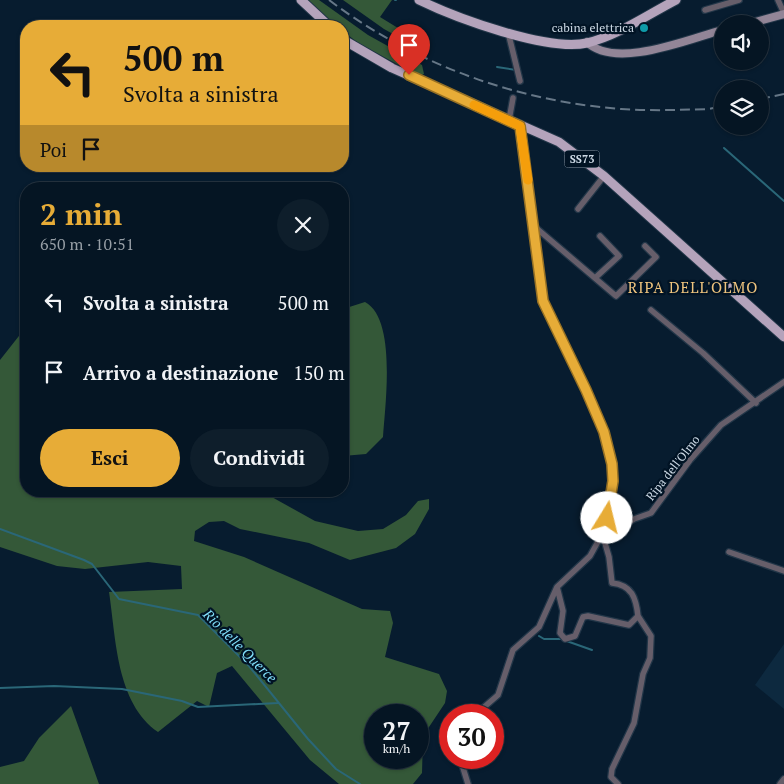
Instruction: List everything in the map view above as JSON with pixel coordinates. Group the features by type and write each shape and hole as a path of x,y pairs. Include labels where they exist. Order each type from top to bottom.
{"main road":[{"path":"301,0 323,20"},
{"path":"420,0 482,26 557,44 574,45 611,35 676,0"},
{"name":"SS73","path":"349,42 392,68 559,142 604,176 784,336"}],"street":[{"path":"705,10 739,0"},
{"path":"769,18 784,13 778,0"},
{"path":"508,32 520,81"},
{"path":"587,42 593,48 611,54 636,53 714,32"},
{"path":"509,120 513,98"},
{"path":"488,704 498,695 513,650 539,627 557,587 590,556 601,537 607,518 613,481 612,464 604,432 543,301 535,227 520,126"},
{"path":"578,209 604,176"},
{"path":"535,227 616,296 656,257 645,246"},
{"path":"595,278 619,256 600,236"},
{"path":"651,310 703,354 756,403"},
{"name":"Ripa dell'Olmo","path":"601,537 634,519 651,513 690,460 722,425 783,385"},
{"path":"601,537 609,557 612,583 626,587 633,594 638,616 651,636 650,658 643,674 634,723 612,768 611,777 618,784"},
{"path":"729,552 784,571"},
{"path":"557,587 563,611 560,633 565,639 575,636 583,617 588,616 629,625 638,616"},
{"path":"463,769 468,784"},
{"path":"780,784 784,779"}],"shaded area":[{"path":"784,644 784,709 755,685"}],"green space":[{"path":"307,0 319,0 347,20 329,20"},
{"path":"343,0 392,0 380,17 424,44 420,49 384,29"},
{"path":"349,21 368,35 422,65 424,74 419,76 358,43 349,36"},
{"path":"365,302 375,311 382,326 385,344 387,385 383,437 366,454 349,455 349,307"},
{"path":"20,335 20,497 272,497 315,521 358,531 383,529 406,515 418,501 429,499 429,509 415,534 396,548 350,560 309,543 240,529 224,521 209,522 195,531 194,541 244,557 362,609 390,611 393,623 385,657 439,674 447,691 445,703 439,704 439,712 429,727 429,704 364,704 364,769 422,769 422,773 413,784 339,784 310,760 232,666 217,673 209,707 197,701 158,732 144,720 126,687 120,668 109,592 182,589 181,566 148,562 85,569 57,566 0,547 0,360"},
{"path":"71,706 99,784 0,784 0,767 24,761 39,738"}],"waterway":[{"path":"497,67 516,70"},
{"path":"724,148 784,201"},
{"name":"Rio delle Querce","path":"0,529 92,564 119,599 198,615 249,666 308,739 336,769 360,784"},
{"path":"539,636 544,639 561,639 592,650"},
{"path":"0,688 54,686 122,689 182,701 198,707 278,703"}],"railway":[{"path":"329,0 362,23 431,61 467,76 504,88 543,98 621,109 687,110 714,108"},
{"path":"769,97 784,94"}],"slow traffic":[{"path":"474,105 520,126 528,180"}],"place":[{"name":"cabina elettrica","path":"644,28"}],"district":[{"name":"RIPA DELL'OLMO","path":"693,288"}],"route":[{"path":"409,75 520,126 542,280 543,301 604,432 612,464 613,481 607,518"}]}
